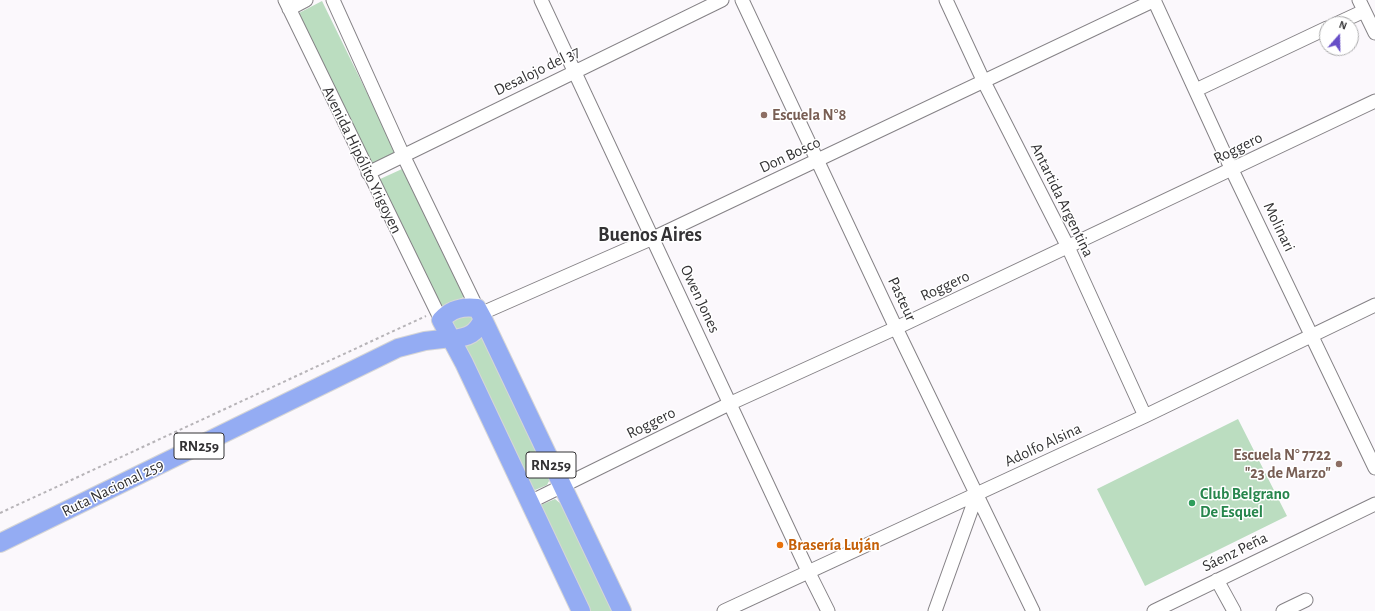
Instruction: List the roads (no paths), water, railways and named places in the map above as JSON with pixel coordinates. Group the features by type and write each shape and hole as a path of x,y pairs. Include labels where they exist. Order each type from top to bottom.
{"highway":[{"name":"RN259","path":"581,611 452,338 439,317 465,306 480,313 622,611"},
{"name":"RN259","path":"452,338 468,336 478,330 480,313"},
{"name":"Ruta Nacional 259","path":"0,543 398,348 439,317"},
{"name":"Ruta Nacional 259","path":"398,348 425,341 452,338"}],"street":[{"path":"287,5 306,0"},
{"path":"333,0 403,155 480,313"},
{"name":"Owen Jones","path":"541,0 729,404 828,611"},
{"name":"Desalojo del 37","path":"368,173 722,0"},
{"name":"Pasteur","path":"742,0 896,328 1033,611"},
{"name":"Antartida Argentina","path":"946,0 984,82 1068,247 1145,416"},
{"name":"Don Bosco","path":"480,313 653,238 1154,0"},
{"name":"Molinari","path":"1154,0 1232,170 1313,336 1375,468"},
{"name":"Avenida Hipólito Yrigoyen","path":"287,5 439,317"},
{"path":"1347,16 1361,5 1375,33"},
{"path":"1196,90 1319,32"},
{"name":"Roggero","path":"530,502 729,404 896,328 1375,101"},
{"name":"Adolfo Alsina","path":"724,611 1145,416 1375,305"},
{"path":"935,611 977,494"},
{"name":"Sáenz Peña","path":"1154,611 1375,504"},
{"path":"1218,580 1234,611"},
{"path":"1283,611 1306,600"}],"place":[{"name":"Escuela N°8","path":"764,115"},
{"name":"Escuela N° 7722 \"23 de Marzo\"","path":"1339,464"},
{"name":"Club Belgrano De Esquel","path":"1192,503"},
{"name":"Brasería Luján","path":"780,545"}],"district":[{"name":"Buenos Aires","path":"650,235"}]}
